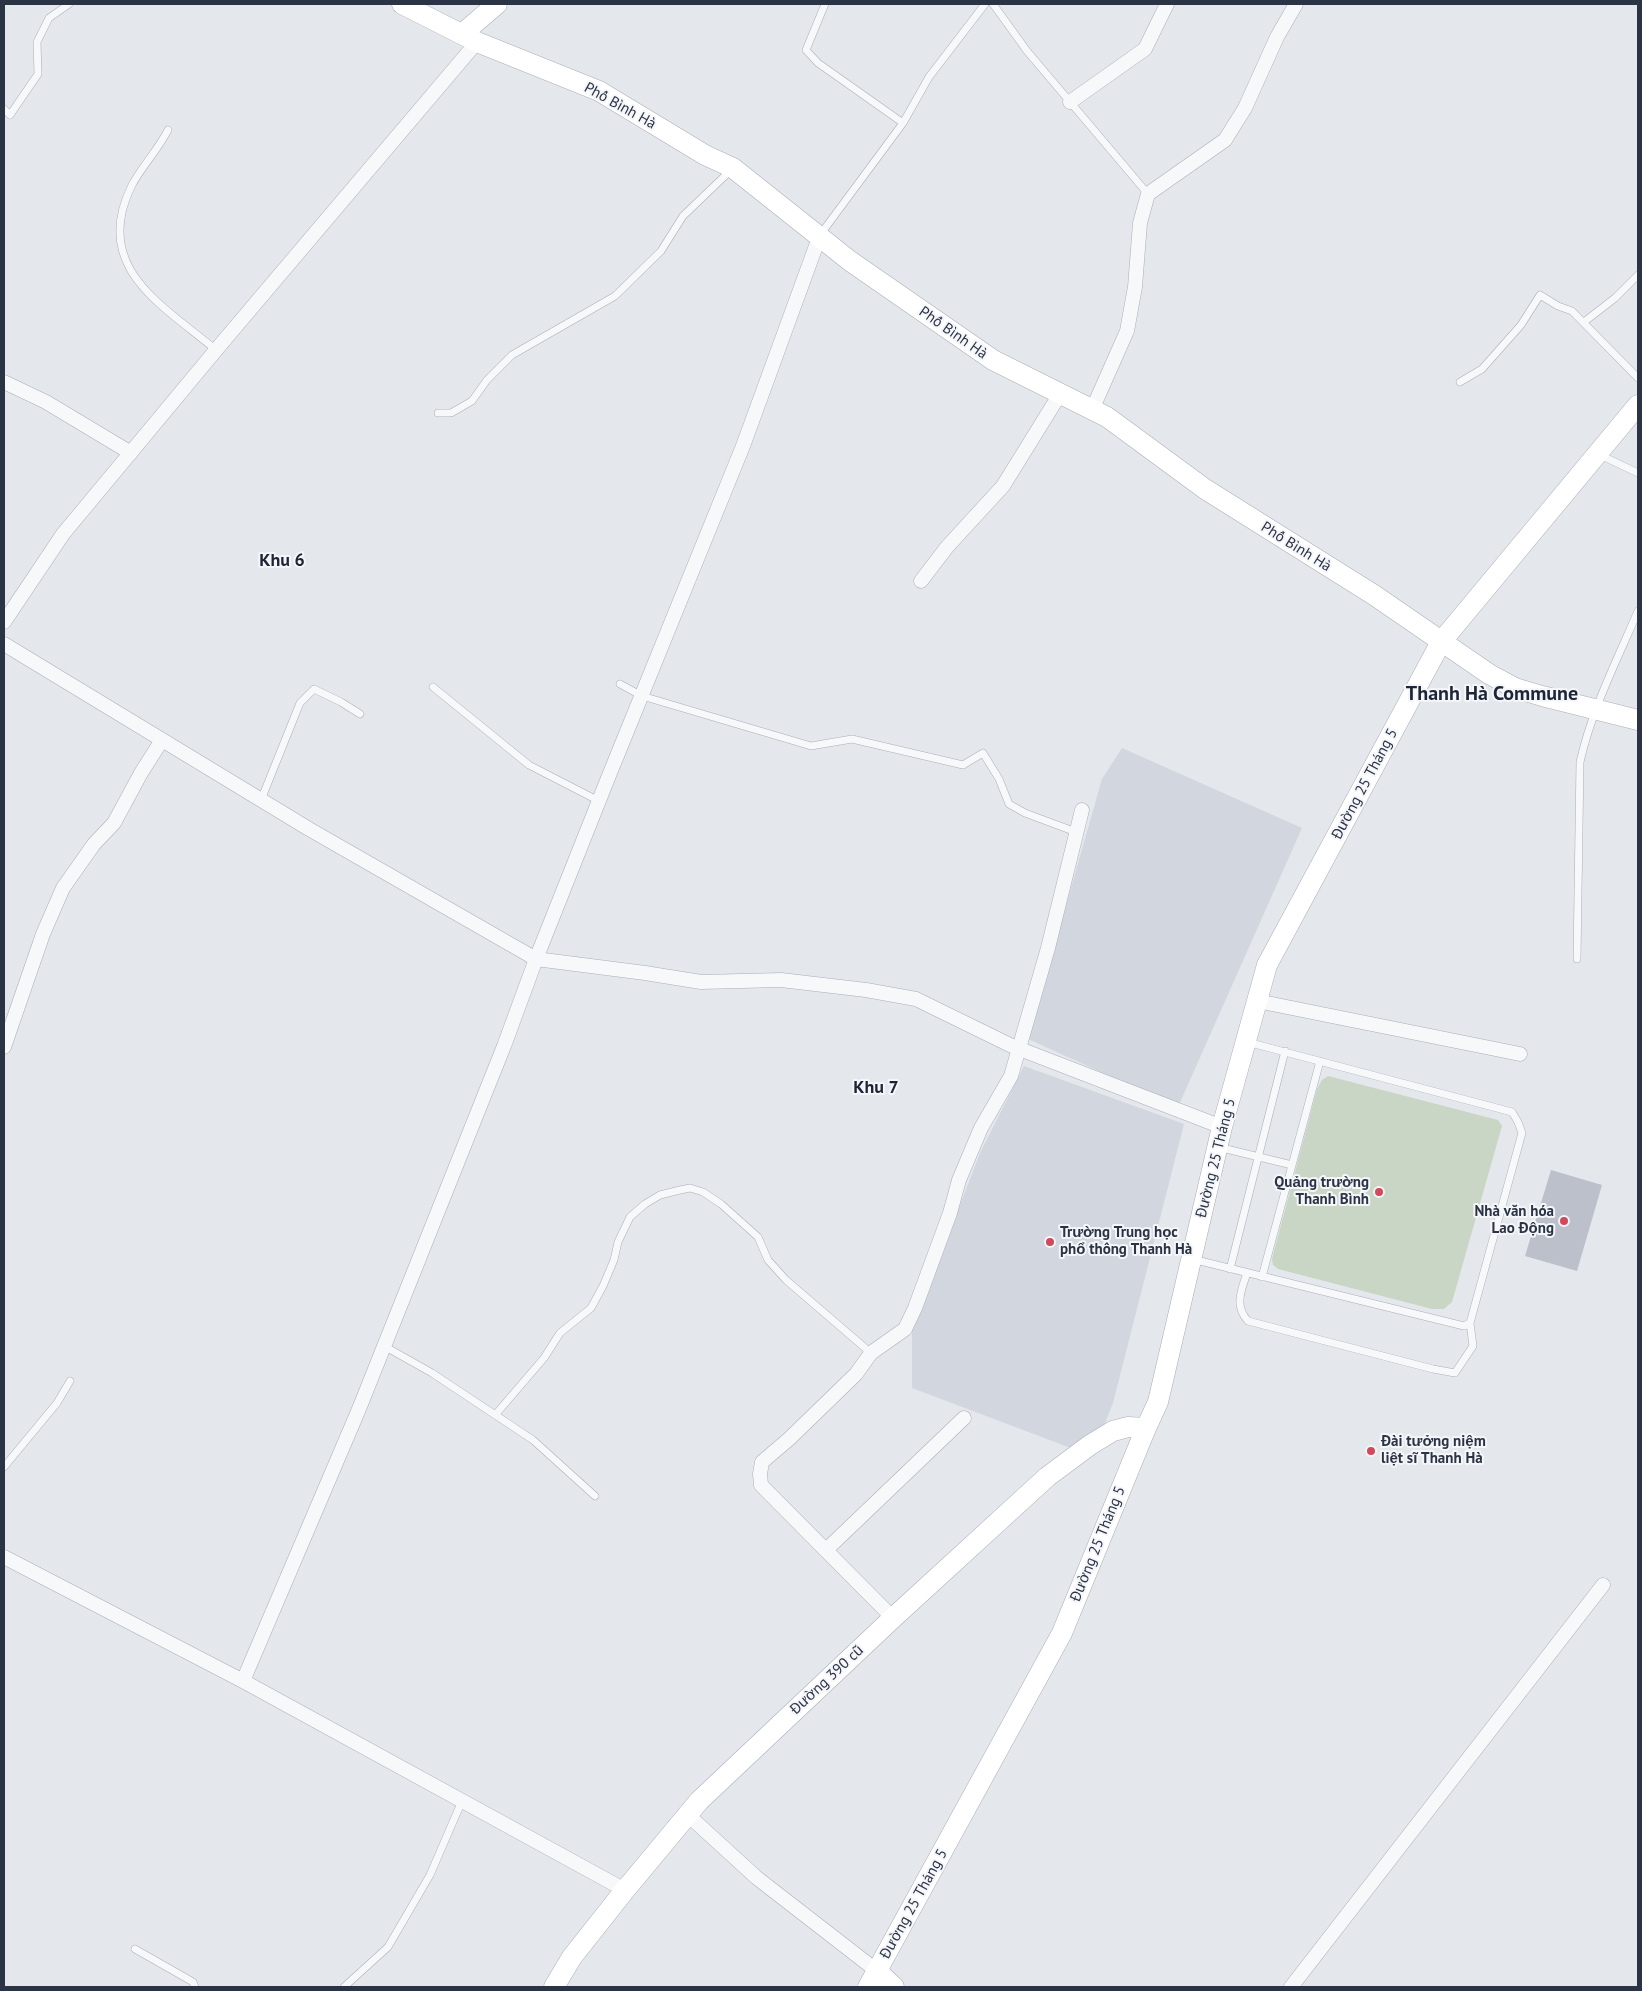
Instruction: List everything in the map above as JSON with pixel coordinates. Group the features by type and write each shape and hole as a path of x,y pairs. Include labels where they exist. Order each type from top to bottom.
{"main road":[{"name":"Phố Bình Hà","path":"402,4 469,38 599,91 705,155 733,168 820,235 850,261 993,360 1107,417 1205,489 1374,595 1489,674 1515,688 1638,720"},
{"path":"469,38 497,4"},
{"name":"Đường 25 Tháng 5","path":"873,1979 1062,1633 1158,1402 1220,1137 1267,965 1441,642 1638,405"},
{"name":"Đường 390 cũ","path":"554,1987 572,1957 625,1890 706,1795 892,1618 1047,1477 1083,1450 1113,1430 1128,1427 1146,1428"},
{"path":"873,1979 894,1987"}],"street":[{"path":"1070,102 1145,49 1167,4"},
{"path":"1092,410 1127,331 1135,287 1140,223 1148,194 1225,140 1245,108 1277,38 1296,4"},
{"path":"4,622 63,534 216,350 469,38"},
{"path":"243,1682 384,1346 504,1046 536,959 743,446 820,235"},
{"path":"4,382 46,402 131,453"},
{"path":"921,581 947,547 1003,486 1060,394"},
{"path":"4,644 261,800 536,959 701,982 781,980 866,990 916,999 1020,1049 1220,1137"},
{"path":"4,1047 43,934 63,888 94,844 114,823 141,773 162,740"},
{"path":"892,1618 762,1484 760,1474 762,1462 789,1439 856,1374 872,1353 905,1329 915,1308 950,1213 959,1180 981,1128 1011,1076 1048,948 1082,810"},
{"path":"1257,1001 1520,1054"},
{"path":"826,1550 964,1418"},
{"path":"4,1557 243,1682 625,1890"},
{"path":"1291,1987 1603,1586"},
{"path":"688,1815 873,1979"}],"lane":[{"path":"4,109 10,115 38,74 38,42 49,18 69,4"},
{"path":"826,4 806,50 818,63 903,123"},
{"path":"820,235 903,123 929,77 985,4"},
{"path":"993,4 1027,51 1148,194"},
{"path":"168,130 160,146 133,183 121,212 120,236 126,262 142,288 216,350"},
{"path":"438,413 451,413 472,400 487,380 512,355 615,296 661,251 684,216 733,168"},
{"path":"1584,322 1614,298 1638,275"},
{"path":"1460,382 1482,369 1521,325 1540,295 1558,306 1572,311 1638,378"},
{"path":"1598,454 1638,473"},
{"path":"1578,959 1580,762 1597,709 1638,611"},
{"path":"620,684 642,696 811,746 852,739 963,765 983,753 999,779 1009,804 1025,813 1076,832"},
{"path":"433,687 529,765 599,802"},
{"path":"261,800 300,703 314,689 360,714"},
{"path":"1246,1041 1512,1112 1522,1133 1470,1324 1473,1346 1463,1364 1455,1373 1248,1322 1242,1315 1238,1300 1247,1273"},
{"path":"1230,1269 1284,1052"},
{"path":"1262,1277 1320,1061"},
{"path":"1220,1137 1258,1157 1292,1165"},
{"path":"496,1414 544,1358 560,1333 591,1308 603,1286 614,1260 618,1242 630,1217 645,1204 660,1195 690,1188 703,1192 721,1204 758,1237 768,1260 786,1280 872,1353"},
{"path":"1191,1259 1464,1326 1470,1324"},
{"path":"384,1346 432,1373 533,1440 595,1496"},
{"path":"4,1467 58,1403 70,1381"},
{"path":"344,1987 388,1947 430,1875 462,1801"},
{"path":"135,1949 192,1982 195,1987"}],"shaded area":[{"path":"1122,748 1302,828 1178,1107 1028,1039 1102,779"},
{"name":"Trường Trung học phổ thông Thanh Hà","path":"1024,1066 1184,1124 1113,1403 1092,1456 912,1388 912,1330 980,1153"}],"green space":[{"path":"1328,1076 1498,1120 1502,1126 1452,1302 1444,1309 1432,1309 1278,1269 1273,1265 1272,1259 1317,1089 1322,1080"}],"building":[{"name":"Nhà văn hóa Lao Động","path":"1551,1170 1602,1185 1577,1271 1525,1256"}],"place":[{"name":"Quảng trường Thanh Bình","path":"1379,1192"},
{"name":"Nhà văn hóa Lao Động","path":"1564,1221"},
{"name":"Trường Trung học phổ thông Thanh Hà","path":"1050,1242"},
{"name":"Đài tưởng niệm liệt sĩ Thanh Hà","path":"1371,1451"}],"district":[{"name":"Khu 6","path":"282,561"},
{"name":"Thanh Hà Commune","path":"1492,694"},
{"name":"Khu 7","path":"876,1088"}]}
